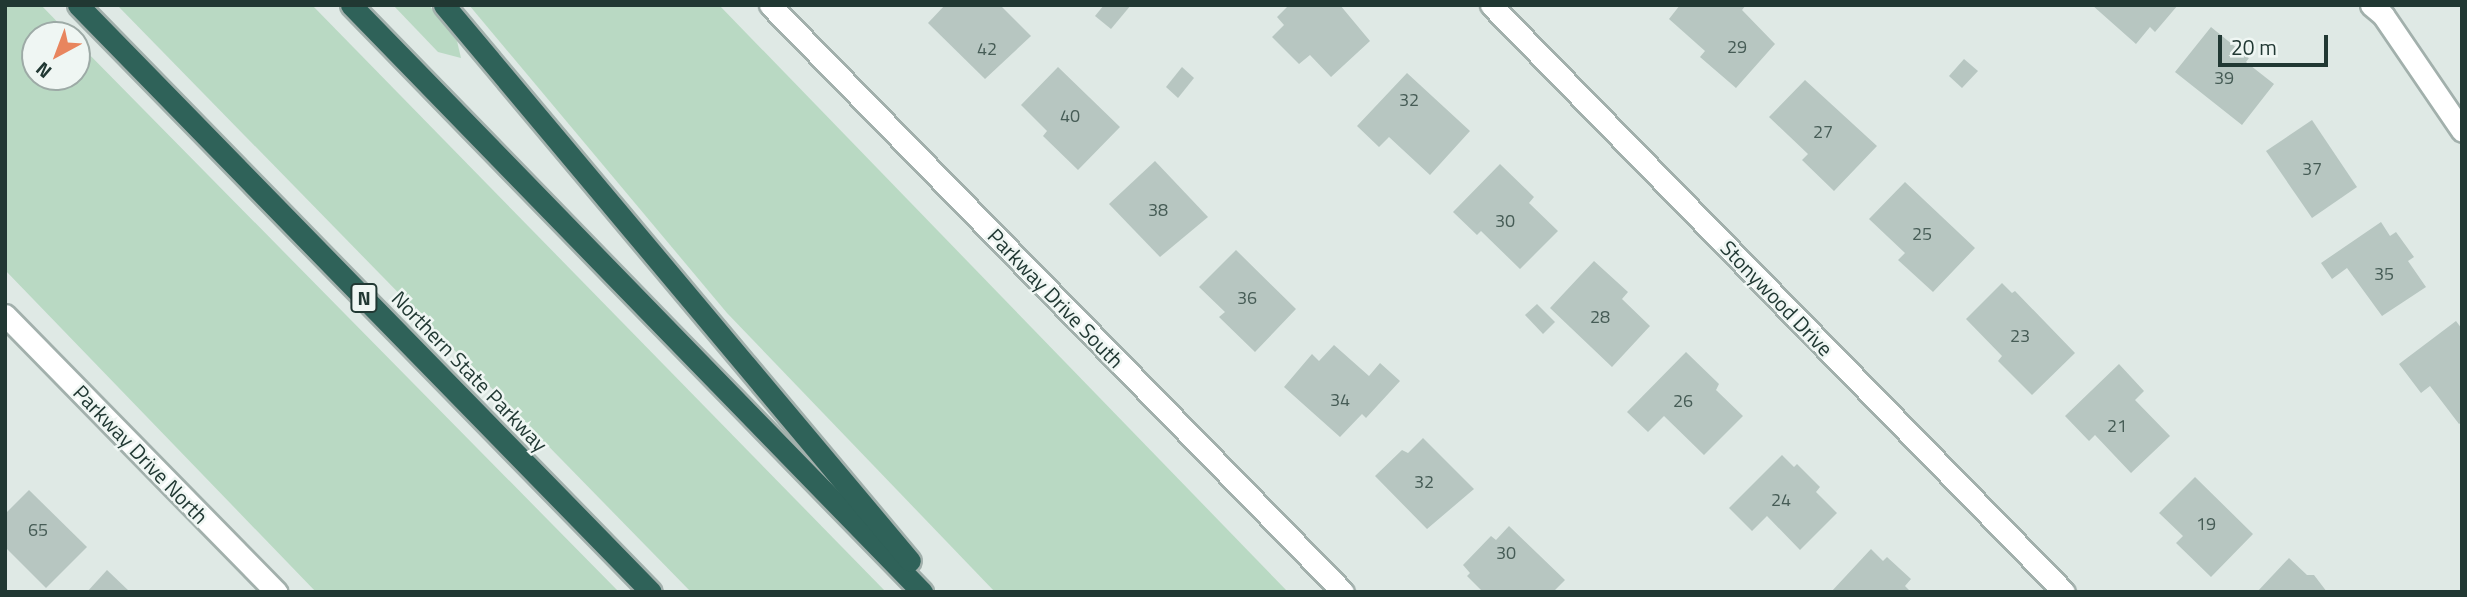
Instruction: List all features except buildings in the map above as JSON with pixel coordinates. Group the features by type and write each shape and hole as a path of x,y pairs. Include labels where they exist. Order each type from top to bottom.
{"highway":[{"name":"Northern State Parkway","path":"78,5 651,592"},
{"path":"351,5 922,592"},
{"path":"444,5 936,592"}],"street":[{"name":"Parkway Drive South","path":"770,5 1343,592"},
{"name":"Stonywood Drive","path":"1491,5 2064,592"},
{"path":"2381,9 2462,131"},
{"name":"Parkway Drive North","path":"5,315 276,592"}],"green space":[{"path":"5,5 41,5 56,21 21,21 21,91 91,91 91,56 619,592 316,592 5,270"},
{"path":"117,5 312,5 886,592 691,592"},
{"path":"393,5 429,5 457,41 461,58 438,52"},
{"path":"469,5 719,5 1288,592 995,592 727,313"}]}
